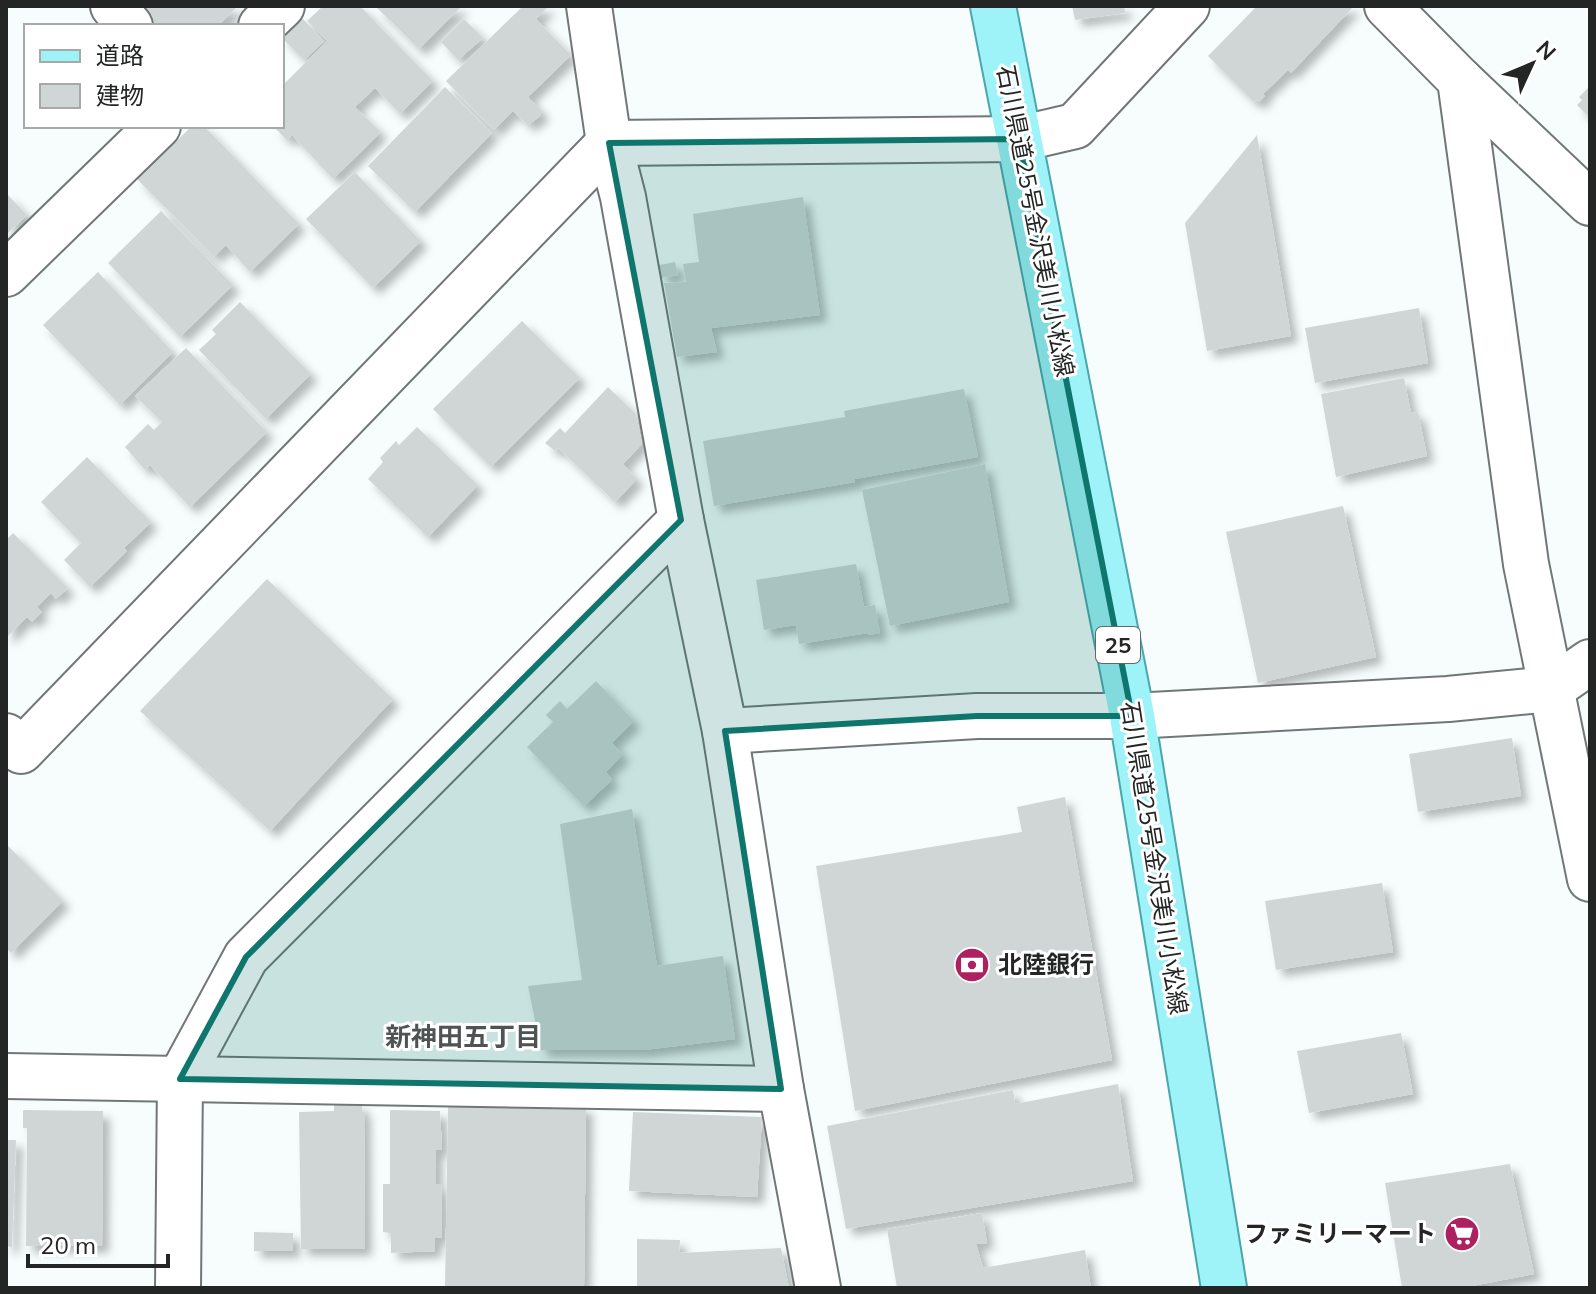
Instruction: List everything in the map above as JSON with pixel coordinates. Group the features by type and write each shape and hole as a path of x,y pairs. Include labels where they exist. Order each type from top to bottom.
{"main road":[{"name":"石川県道25号金沢美川小松線","path":"993,6 1132,716 1224,1288"}],"street":[{"path":"113,6 128,24"},
{"path":"263,24 282,6"},
{"path":"589,6 609,143 623,197 681,520 725,731 781,1089 818,1288"},
{"path":"11,751 609,143 1019,139 1075,126 1187,6"},
{"path":"1387,6 1590,203"},
{"path":"1460,80 1526,564 1590,879"},
{"path":"6,274 156,128"},
{"path":"178,1288 180,1079 246,957 681,520"},
{"path":"725,731 977,716 1132,716 1448,699 1551,689 1590,662"},
{"path":"6,1076 781,1089"}],"highlighted area":[{"path":"1019,139 1132,716 977,716 725,731 781,1089 180,1079 246,957 681,520 609,143"}],"building":[{"path":"146,6 238,6 220,24 134,24 131,21"},
{"path":"323,6 360,6 433,81 400,114 375,88 355,107 381,132 333,179 292,135 287,140 275,128 284,128 284,84 327,41 307,21"},
{"path":"375,6 462,6 419,49"},
{"path":"523,6 549,6 536,19 571,55 528,97 542,111 539,117 528,125 513,111 494,130 446,81"},
{"path":"1072,6 1124,6 1125,13 1075,20"},
{"path":"1257,6 1354,6 1291,73 1288,70 1263,94 1265,96 1259,102 1254,102 1208,56"},
{"path":"300,16 324,41 304,60 284,40 284,32"},
{"path":"464,19 483,38 458,60 441,42"},
{"path":"1590,86 1590,118 1577,105 1582,100 1579,97"},
{"path":"445,87 492,133 415,212 368,166"},
{"path":"190,128 206,128 299,224 250,272 226,245 214,257 137,179"},
{"path":"1257,135 1291,336 1207,351 1185,223"},
{"path":"355,172 421,241 373,288 306,219"},
{"path":"6,193 27,215 6,235"},
{"path":"803,197 820,315 711,328 717,352 677,357 664,283 686,282 683,264 699,262 693,214"},
{"path":"161,211 233,285 180,337 108,263"},
{"path":"675,262 678,275 661,278 659,265"},
{"path":"98,272 173,352 120,405 43,325"},
{"path":"240,302 311,374 266,419 199,350 216,334 212,330"},
{"path":"1419,308 1428,363 1315,383 1305,328"},
{"path":"522,321 580,378 491,467 433,409"},
{"path":"186,348 267,432 190,507 150,465 145,470 125,447 148,424 154,430 162,422 135,396"},
{"path":"1404,378 1411,413 1418,412 1427,456 1336,477 1321,394"},
{"path":"608,387 636,414 642,444 623,464 637,479 615,502 558,448 555,451 545,443 560,428 565,433"},
{"path":"964,389 978,457 714,506 703,441 845,417 844,411"},
{"path":"417,427 478,485 428,537 368,479 383,462 380,458 396,441 399,445"},
{"path":"87,457 151,522 90,587 64,560 81,543 41,502"},
{"path":"985,464 1009,602 890,626 862,490"},
{"path":"1343,506 1376,657 1258,683 1226,532"},
{"path":"13,533 68,588 56,599 51,593 37,607 42,612 32,622 27,617 6,638 6,540"},
{"path":"856,564 864,607 875,605 880,633 799,644 796,625 764,630 756,580"},
{"path":"267,579 393,699 270,831 140,711"},
{"path":"596,681 634,721 612,743 623,754 606,772 612,780 584,806 527,747 553,722 546,715 560,701 567,709"},
{"path":"1512,738 1521,796 1418,812 1409,754"},
{"path":"1065,797 1112,1060 855,1111 816,866 1022,832 1017,807"},
{"path":"632,809 657,966 723,956 735,1039 644,1050 541,1050 528,986 582,980 560,824"},
{"path":"8,846 63,901 11,953 6,948"},
{"path":"1382,883 1393,952 1276,970 1265,901"},
{"path":"1401,1033 1413,1094 1309,1113 1297,1051"},
{"path":"1118,1084 1133,1181 846,1229 827,1126 1013,1090 1015,1104"},
{"path":"362,1104 365,1249 301,1249 299,1112 334,1111 334,1105"},
{"path":"448,1105 586,1106 584,1288 445,1288"},
{"path":"23,1110 103,1111 102,1246 26,1246 27,1128 23,1128"},
{"path":"390,1110 440,1111 442,1149 436,1150 436,1184 441,1184 442,1238 435,1237 435,1251 391,1253 391,1233 383,1232 383,1184 390,1184"},
{"path":"633,1112 762,1117 757,1197 629,1191"},
{"path":"6,1140 16,1140 12,1247 6,1246"},
{"path":"1510,1164 1534,1274 1461,1288 1402,1288 1385,1183"},
{"path":"982,1213 987,1243 976,1244 983,1268 1085,1250 1091,1288 897,1288 887,1229"},
{"path":"254,1232 293,1233 293,1251 254,1251"},
{"path":"637,1239 680,1240 679,1253 781,1248 789,1288 637,1288"}],"place":[{"name":"北陸銀行","path":"972,965"},
{"name":"ファミリーマート","path":"1462,1234"}],"district":[{"name":"新神田五丁目","path":"463,1037"}]}
